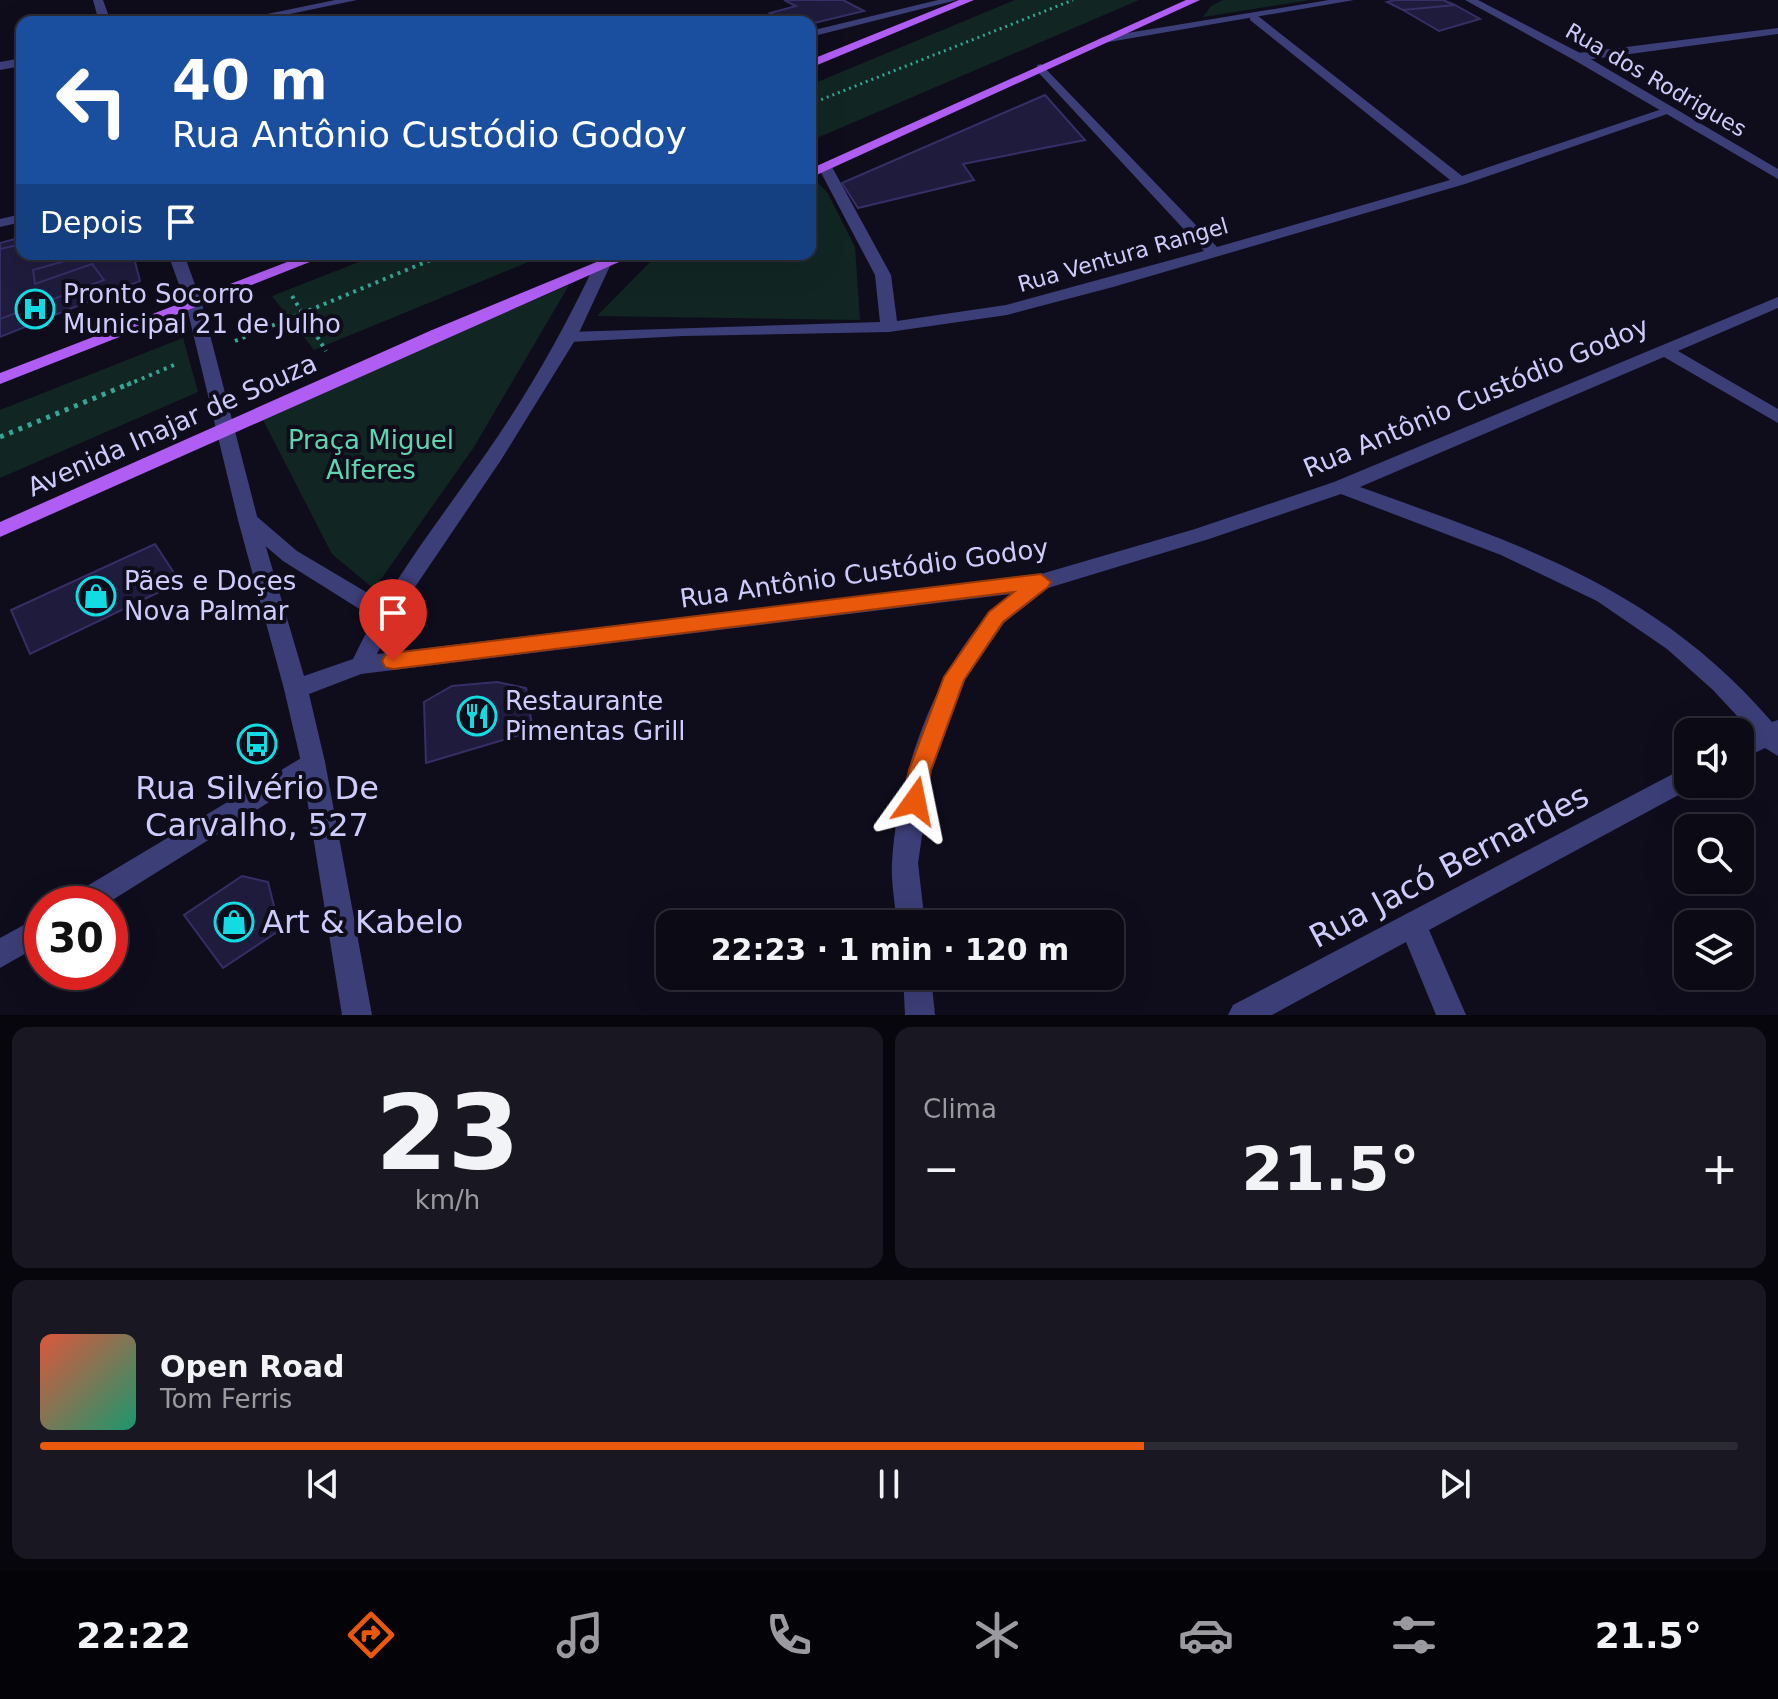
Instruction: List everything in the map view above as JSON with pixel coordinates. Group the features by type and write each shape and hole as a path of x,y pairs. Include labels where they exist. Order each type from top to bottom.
{"main road":[{"path":"816,62 969,0"},
{"path":"816,171 1195,0"},
{"path":"0,379 307,260"},
{"name":"Avenida Inajar de Souza","path":"0,530 438,334 616,260"}],"street":[{"path":"266,16 352,0"},
{"path":"816,33 952,0"},
{"path":"1103,40 1254,18 1349,0"},
{"name":"Rua dos Rodrigues","path":"1470,0 1578,57 1777,174"},
{"path":"1254,18 1460,181"},
{"path":"1578,57 1778,31"},
{"path":"1041,68 1214,253"},
{"name":"Rua Ventura Rangel","path":"569,337 683,331 889,327 1007,310 1460,181 1670,111"},
{"path":"825,167 883,275 889,327"},
{"path":"178,260 194,304 248,520 296,689 313,762 357,1015"},
{"path":"361,665 385,614 494,456 569,337 602,266"},
{"name":"Rua Antônio Custódio Godoy","path":"296,689 361,665 1041,582 1202,534 1341,487 1778,302"},
{"path":"1663,349 1778,417"},
{"path":"1341,487 1538,563 1607,596 1685,651 1775,737 1754,745"},
{"path":"248,520 290,556 385,614"},
{"path":"910,910 905,863 920,770 955,677 996,617 1041,582"},
{"path":"111,886 313,762"},
{"name":"Rua Jacó Bernardes","path":"1243,1015 1674,784"},
{"path":"1412,923 1451,1015"},
{"path":"0,954 24,939"},
{"path":"918,990 920,1015"}],"path":[{"path":"816,102 1073,0"}],"green space":[{"path":"1015,0 1139,0 816,138 816,83"},
{"path":"1223,0 1310,0 1203,17 1211,6"},
{"path":"816,181 827,192 855,247 860,320 597,316 652,260 816,260"},
{"path":"364,260 533,260 314,350 272,296"},
{"name":"Praça Miguel Alferes","path":"569,285 474,447 374,589 332,554 261,416"},
{"path":"183,338 198,392 0,478 0,410"}],"building":[{"path":"784,0 843,0 864,11 816,23 816,16 775,16 770,13 796,6"},
{"path":"1443,0 1455,5 1403,10 1387,2"},
{"path":"1455,5 1480,19 1439,31 1403,10"},
{"path":"1045,95 1085,140 963,164 974,180 858,208 842,183"},
{"name":"Pronto Socorro Municipal 21 de Julho","path":"16,239 16,260 135,260 140,281 0,337 0,243"},
{"path":"16,245 16,260 69,260 33,270 35,284 92,264 104,280 0,319 0,249"},
{"name":"Pães e Doçes Nova Palmar","path":"155,544 180,582 30,654 11,610"},
{"name":"Restaurante Pimentas Grill","path":"497,682 526,688 533,731 426,763 424,702 452,686"},
{"name":"Art & Kabelo","path":"242,876 268,882 280,930 223,968 184,915"}],"place":[{"name":"Pronto Socorro Municipal 21 de Julho","path":"35,309"},
{"name":"Pães e Doçes Nova Palmar","path":"96,596"},
{"name":"Restaurante Pimentas Grill","path":"477,716"},
{"name":"Rua Silvério De Carvalho, 527","path":"257,744"},
{"name":"Art & Kabelo","path":"234,922"}],"route":[{"path":"393,661 1041,582 996,617 955,677 920,770 915,801"}]}
